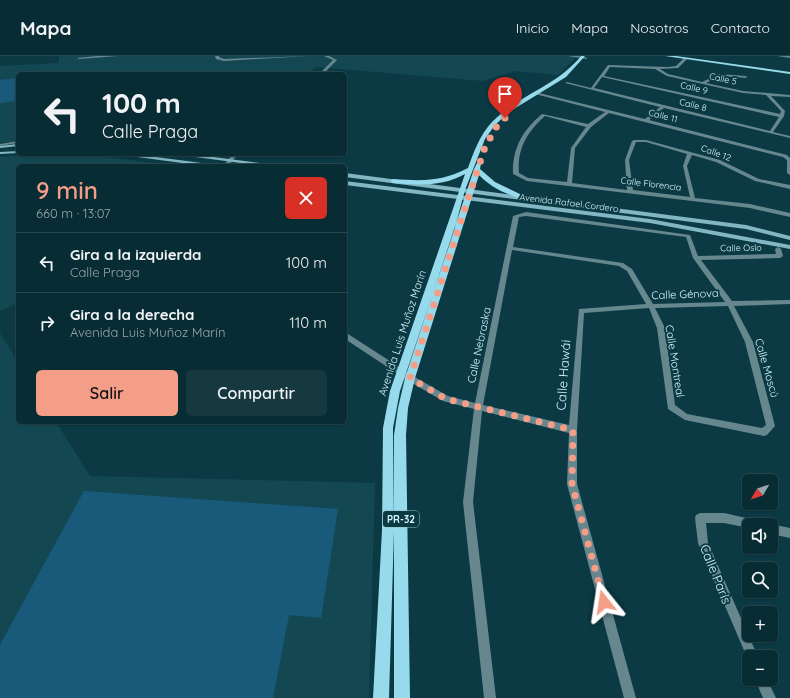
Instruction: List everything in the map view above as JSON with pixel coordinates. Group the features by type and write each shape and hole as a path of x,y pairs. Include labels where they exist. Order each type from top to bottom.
{"main road":[{"path":"667,56 684,57 790,72"},
{"name":"Avenida Luis Muñoz Marín","path":"402,698 400,435 406,375 474,169 482,139 493,124 507,111 539,93 564,76 584,57"},
{"path":"0,146 16,145"},
{"path":"0,153 16,152"},
{"path":"138,156 201,164"},
{"path":"197,156 260,164"},
{"path":"393,182 429,183 443,181 474,169 488,182 525,198"},
{"name":"Avenida Rafael Cordero","path":"347,175 465,195 650,221 790,247"},
{"name":"Avenida Rafael Cordero","path":"347,183 465,195 525,198 746,227 790,238"},
{"name":"Avenida Luis Muñoz Marín","path":"381,698 388,530 388,428 395,391 406,375"}],"street":[{"path":"79,58 116,56"},
{"path":"217,56 217,58 224,60 306,56"},
{"path":"323,72 335,60 326,56"},
{"path":"570,56 584,57"},
{"path":"778,56 790,57"},
{"path":"592,89 609,66 656,68 677,67 684,57"},
{"name":"Calle 5","path":"656,68 667,75 743,92 790,96"},
{"path":"702,83 719,75 746,77"},
{"name":"Calle 9","path":"601,76 782,116"},
{"name":"Calle 8","path":"567,83 790,136"},
{"name":"Calle 11","path":"539,93 785,156 789,160 790,173"},
{"path":"768,95 783,111 782,116 771,132"},
{"path":"647,120 663,106"},
{"path":"569,184 573,148 589,126 608,111"},
{"name":"Calle Florencia","path":"589,126 544,115 534,123 521,140 515,166 516,174 527,179 750,206 790,215"},
{"name":"Calle 12","path":"630,191 627,160 634,141 646,141 718,161 757,180 790,187"},
{"path":"0,146 16,142"},
{"path":"690,153 685,166 693,199"},
{"path":"227,164 234,156"},
{"name":"Calle Nebraska","path":"490,698 468,502 478,407 516,216 526,214 688,236 696,258"},
{"name":"Calle Montreal","path":"510,248 621,264 630,270 651,306 661,328 671,406 685,417 764,432 772,426"},
{"name":"Calle Oslo","path":"696,258 780,256 778,249"},
{"name":"Calle Moscú","path":"696,258 730,304 749,342 772,426"},
{"name":"Calle Génova","path":"581,310 651,306 790,302"},
{"name":"Calle Hawái","path":"581,310 573,430 572,484 630,698"},
{"path":"347,336 446,399 573,430"},
{"name":"Calle París","path":"742,522 724,518 700,518 702,543 749,650"},
{"path":"778,530 790,533"},
{"path":"764,686 770,698"}],"shaded area":[{"path":"59,56 577,56 558,75 515,71 483,81 316,67 311,72 16,72 16,142 0,143 0,66 59,63"},
{"path":"16,156 103,157 164,164 16,164 16,304 0,311 0,157"},
{"path":"0,333 16,359 16,424 57,424 90,476 375,483 369,698 0,698"}],"building":[{"path":"16,78 16,101 0,103 0,80"},
{"path":"84,491 338,509 321,618 289,615 273,698 0,698 0,645"}],"route":[{"path":"505,118 497,126 485,147 410,378 446,399 573,430 572,484 604,602"}]}
